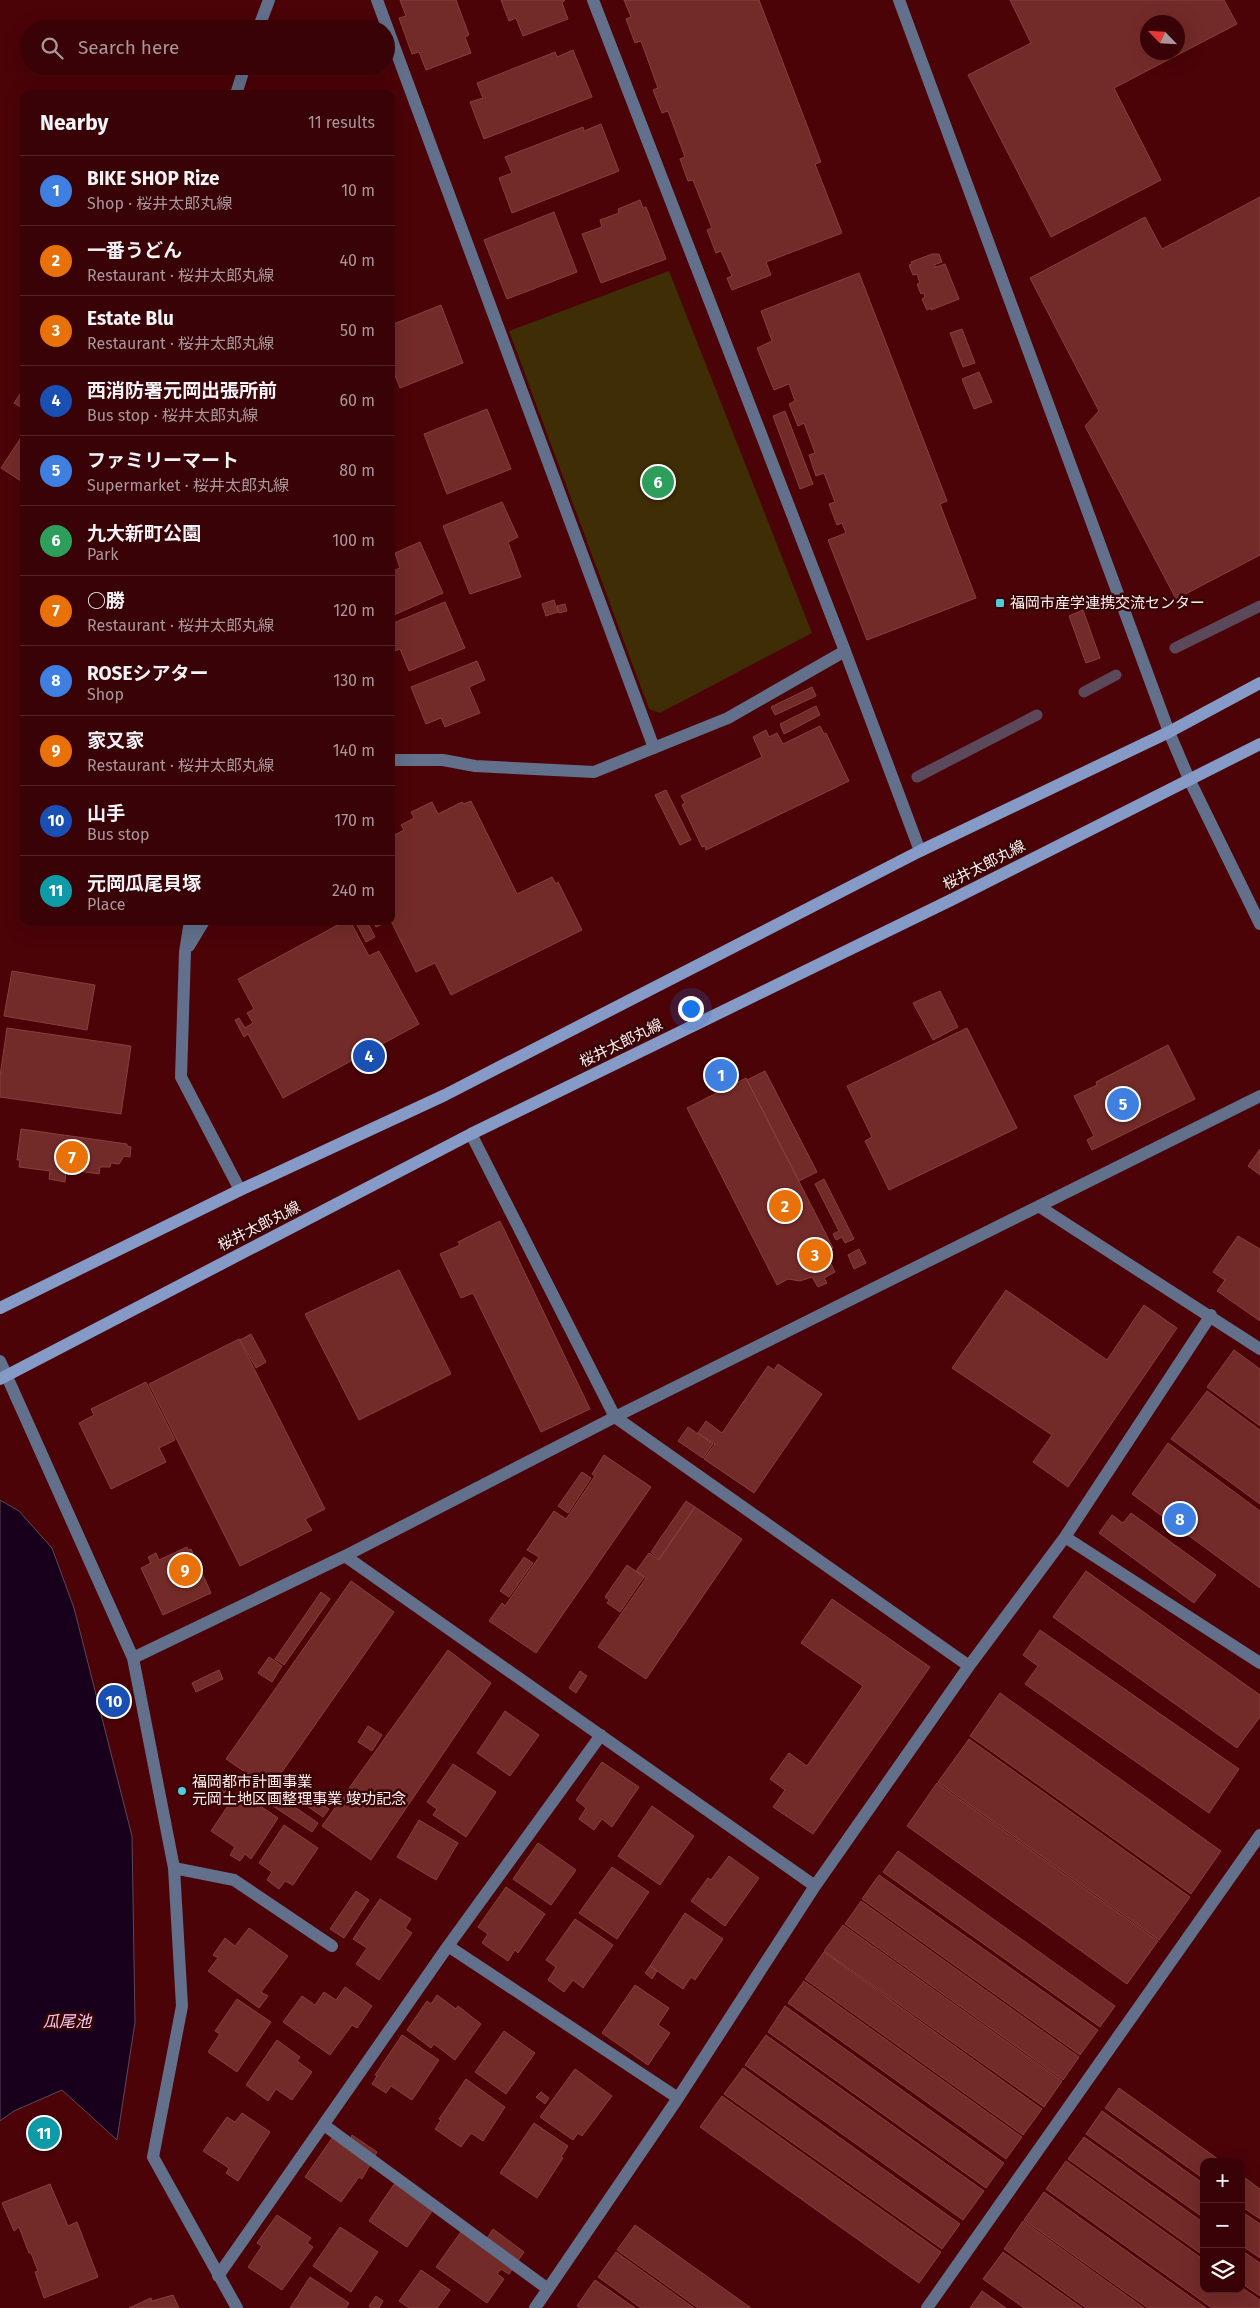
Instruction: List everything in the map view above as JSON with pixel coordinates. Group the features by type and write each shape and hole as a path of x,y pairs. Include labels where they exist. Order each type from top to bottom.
{"main road":[{"path":"0,1308 240,1190 445,1095 920,851 1169,732 1260,683"},
{"name":"桜井太郎丸線","path":"4,1377 471,1134 960,895 1260,744"}],"street":[{"path":"261,20 269,0"},
{"path":"376,0 383,20"},
{"path":"592,0 845,651 920,851"},
{"path":"899,0 1169,732 1189,779 1260,924"},
{"path":"395,51 654,748"},
{"path":"237,90 242,75"},
{"path":"395,760 443,760 475,766 594,772 728,718 845,651"},
{"path":"189,925 185,952 181,1077 240,1190"},
{"path":"185,952 202,925"},
{"path":"134,1658 345,1556 615,1417 1260,1096"},
{"path":"471,1134 615,1417 969,1666"},
{"path":"1040,1207 1211,1315 1260,1349"},
{"path":"535,2308 678,2098 815,1886 969,1666 1065,1537 1211,1315"},
{"path":"0,1361 4,1377 134,1658 174,1868 182,2006 152,2157 236,2308"},
{"path":"1065,1537 1260,1663"},
{"path":"345,1556 815,1886"},
{"path":"218,2276 448,1946 601,1735"},
{"path":"927,2308 1260,1835"},
{"path":"174,1868 234,1880 332,1946"},
{"path":"448,1946 678,2098"},
{"path":"324,2125 548,2289"}],"shaded area":[{"path":"669,271 812,633 660,713 649,709 509,331"}],"water":[{"name":"瓜尾池","path":"0,1500 19,1511 52,1548 74,1608 132,1836 135,2022 117,2140 62,2090 14,2111 0,2121"}],"building":[{"path":"400,0 456,0 469,35 465,37 471,53 426,70 419,52 412,54 399,18 406,16"},
{"path":"501,0 565,0 562,3 568,19 523,36 516,18 509,21"},
{"path":"624,0 759,0 821,162 815,164 842,233 766,262 771,275 732,290 727,278 732,276 721,251 716,253 707,230 712,228 693,180 688,181 680,159 685,157 668,111 662,113 653,90 658,88 641,41 635,43 626,19 631,17"},
{"path":"1010,0 1224,0 1237,24 1185,51 1185,15 1140,15 1140,60 1168,60 1114,88 1161,180 1051,237 968,75 1031,43"},
{"path":"573,50 592,97 484,139 470,102 483,98 477,83 555,52 557,57"},
{"path":"601,124 619,171 512,213 499,178 512,173 505,157 583,127 584,131"},
{"path":"1260,197 1260,555 1176,599 1085,426 1099,411 1030,278 1145,217 1162,249"},
{"path":"640,200 643,208 646,207 666,259 601,283 582,234 602,227 600,220 619,213 618,209"},
{"path":"554,212 577,272 507,299 484,240"},
{"path":"932,254 939,254 942,262 934,265 936,267 945,264 959,299 927,310 922,299 925,297 924,293 921,294 917,284 920,283 917,274 913,275 909,265 912,264 911,262"},
{"path":"859,273 947,501 940,504 976,598 867,640 828,540 846,533 842,523 837,525 829,504 835,502 824,473 816,476 809,455 815,453 804,423 798,426 789,404 795,401 789,384 774,390 757,348 772,341 761,311"},
{"path":"441,305 463,363 400,388 395,375 395,323"},
{"path":"962,329 975,363 963,367 950,333"},
{"path":"979,372 992,402 974,409 962,379"},
{"path":"20,394 20,407 14,403"},
{"path":"487,409 511,469 447,494 424,434"},
{"path":"785,411 813,484 800,489 773,416"},
{"path":"20,439 20,480 1,468"},
{"path":"502,502 518,537 508,542 521,577 470,594 443,526"},
{"path":"420,542 443,593 395,615 395,570 400,568 395,553"},
{"path":"554,600 558,612 546,616 542,604"},
{"path":"445,602 465,648 409,671 400,649 395,651 395,622"},
{"path":"565,604 567,611 559,613 557,606"},
{"path":"1083,610 1100,658 1086,663 1069,616"},
{"path":"477,661 485,680 469,687 480,713 445,727 441,718 426,724 411,687"},
{"path":"812,687 816,696 775,715 771,707"},
{"path":"816,706 820,715 784,734 780,724"},
{"path":"820,726 824,734 826,733 849,781 706,850 705,846 702,847 682,805 685,803 681,796 762,757 753,737 766,730 769,737 777,733 783,744"},
{"path":"666,790 691,840 680,845 655,795"},
{"path":"471,801 517,894 552,877 556,884 558,882 582,930 451,995 435,963 416,972 393,925 395,925 395,835 404,830 401,825 414,818 411,812 432,802 438,814 462,802 464,804"},
{"path":"338,925 352,925 369,956 379,951 419,1024 283,1098 248,1034 244,1037 235,1020 239,1018 245,1028 253,1023 247,1013 254,1009 238,979"},
{"path":"357,925 369,925 375,937 366,942"},
{"path":"12,971 95,985 87,1030 4,1016"},
{"path":"940,991 958,1027 933,1040 913,1003"},
{"path":"7,1028 131,1046 121,1114 0,1097 0,1076"},
{"path":"967,1028 1017,1128 889,1190 865,1141 872,1137 847,1086"},
{"path":"1168,1045 1195,1099 1092,1150 1087,1140 1094,1136 1074,1096 1097,1085 1096,1082"},
{"path":"765,1071 817,1172 799,1181 747,1080"},
{"path":"746,1078 833,1248 825,1252 835,1272 824,1278 827,1283 818,1287 812,1277 800,1281 788,1279 777,1285 687,1108"},
{"path":"21,1129 127,1144 127,1146 131,1147 130,1157 124,1156 119,1164 111,1163 110,1167 100,1167 99,1174 66,1169 65,1182 49,1179 50,1171 19,1167 20,1160 17,1160"},
{"path":"1260,1149 1260,1175 1248,1166"},
{"path":"824,1179 854,1239 845,1243 842,1237 836,1240 833,1234 839,1231 815,1184"},
{"path":"500,1221 590,1409 541,1432 473,1293 461,1298 440,1254 460,1245 458,1242"},
{"path":"1238,1236 1260,1249 1260,1321 1217,1291 1225,1280 1213,1272"},
{"path":"859,1249 866,1263 854,1269 848,1255"},
{"path":"399,1270 451,1374 359,1420 305,1314"},
{"path":"1006,1290 1107,1360 1144,1305 1177,1328 1068,1487 1033,1462 1052,1435 952,1368"},
{"path":"251,1334 266,1362 256,1368 240,1340"},
{"path":"239,1339 325,1509 305,1519 312,1530 240,1566 149,1384"},
{"path":"1234,1350 1260,1369 1260,1426 1207,1387"},
{"path":"778,1364 822,1394 754,1493 704,1459 715,1444 698,1433 706,1421 722,1433 768,1366 774,1370"},
{"path":"146,1382 175,1440 159,1448 166,1462 111,1489 79,1423 94,1415 91,1409"},
{"path":"1207,1391 1260,1430 1260,1504 1171,1439"},
{"path":"688,1427 713,1444 703,1458 678,1441"},
{"path":"1168,1443 1260,1511 1260,1588 1132,1494"},
{"path":"604,1455 651,1487 536,1653 489,1621 502,1603 505,1606 539,1557 527,1550 554,1511 566,1519 595,1476 592,1474"},
{"path":"582,1472 591,1478 568,1513 558,1506"},
{"path":"686,1501 695,1507 659,1559 651,1552"},
{"path":"695,1507 742,1539 646,1679 598,1647 646,1578 636,1571 649,1553 659,1560"},
{"path":"1131,1513 1216,1575 1194,1603 1099,1533 1112,1515 1123,1523"},
{"path":"187,1547 188,1550 191,1549 211,1593 163,1615 141,1568 151,1563 148,1557 156,1553 159,1560"},
{"path":"524,1557 533,1563 509,1597 500,1591"},
{"path":"627,1565 644,1577 620,1612 607,1603 609,1600 605,1597"},
{"path":"1086,1571 1260,1695 1260,1717 1237,1748 1053,1617"},
{"path":"351,1581 394,1612 270,1789 226,1759"},
{"path":"321,1592 330,1599 284,1665 275,1659"},
{"path":"832,1599 930,1667 813,1834 773,1807 785,1790 770,1779 789,1753 807,1766 863,1686 801,1643"},
{"path":"1040,1630 1239,1769 1209,1813 1025,1684 1038,1666 1023,1655"},
{"path":"448,1650 491,1683 371,1860 322,1826"},
{"path":"269,1657 282,1666 272,1682 258,1673"},
{"path":"219,1670 223,1679 196,1692 192,1683"},
{"path":"580,1671 587,1676 576,1693 569,1688"},
{"path":"1000,1693 1221,1851 1191,1894 970,1736"},
{"path":"505,1711 539,1735 510,1776 477,1753"},
{"path":"368,1726 382,1735 372,1751 358,1742"},
{"path":"969,1739 1190,1897 1159,1940 938,1782"},
{"path":"602,1762 639,1787 612,1827 602,1819 594,1830 579,1819 586,1808 576,1800"},
{"path":"453,1764 496,1792 466,1837 433,1815 437,1809 427,1802"},
{"path":"220,1775 231,1783 224,1793 212,1785"},
{"path":"937,1783 1158,1941 1127,1984 907,1826"},
{"path":"293,1785 329,1809 323,1817 288,1793"},
{"path":"238,1791 278,1818 251,1859 245,1854 240,1861 230,1855 235,1847 211,1831"},
{"path":"276,1794 318,1823 312,1832 270,1804"},
{"path":"652,1806 694,1836 660,1885 618,1856"},
{"path":"419,1820 458,1843 436,1880 397,1857"},
{"path":"284,1825 318,1848 293,1885 285,1881 279,1889 267,1880 272,1872 259,1863"},
{"path":"538,1843 576,1870 551,1905 513,1879"},
{"path":"898,1851 1115,2006 1100,2027 883,1872"},
{"path":"729,1856 759,1878 725,1926 691,1901 708,1878 711,1880"},
{"path":"612,1867 649,1892 617,1939 579,1913"},
{"path":"879,1875 1098,2030 1080,2055 862,1899"},
{"path":"506,1887 545,1914 518,1953 515,1950 508,1961 482,1943 488,1934 478,1927"},
{"path":"356,1891 369,1900 344,1938 330,1929"},
{"path":"380,1899 411,1919 405,1928 412,1933 379,1980 356,1964 367,1948 353,1939"},
{"path":"861,1901 1079,2057 1063,2080 845,1924"},
{"path":"685,1913 723,1939 695,1980 691,1977 683,1989 650,1966"},
{"path":"575,1919 613,1945 583,1988 573,1980 564,1992 548,1980 556,1967 546,1960"},
{"path":"843,1925 1062,2081 1044,2107 824,1951"},
{"path":"249,1928 288,1956 261,1992 268,1996 259,2008 208,1971 218,1958 213,1955 225,1938 235,1946"},
{"path":"824,1952 1042,2109 1023,2135 805,1979"},
{"path":"650,1966 657,1971 652,1979 645,1973"},
{"path":"804,1981 1022,2137 1006,2159 788,2003"},
{"path":"635,1985 669,2008 658,2025 670,2033 648,2065 602,2033"},
{"path":"345,1987 372,2006 357,2028 352,2025 330,2055 283,2022 302,1996 315,2005 324,1992 336,2000"},
{"path":"437,1995 456,2009 458,2006 481,2024 455,2060 434,2044 431,2048 407,2030 427,2001 431,2004"},
{"path":"237,1999 271,2022 237,2072 208,2052 220,2034 215,2031"},
{"path":"785,2006 1004,2163 986,2188 768,2032"},
{"path":"504,2031 535,2053 506,2094 475,2072"},
{"path":"402,2035 439,2060 412,2100 391,2086 386,2093 372,2084 377,2076 375,2075"},
{"path":"766,2035 984,2191 963,2220 745,2065"},
{"path":"277,2040 300,2057 297,2061 312,2072 292,2100 276,2089 268,2101 246,2085"},
{"path":"743,2068 960,2224 942,2249 724,2094"},
{"path":"575,2069 612,2096 582,2136 578,2133 573,2140 540,2117"},
{"path":"466,2079 505,2107 483,2141 471,2133 461,2147 435,2129 441,2120 439,2119"},
{"path":"1119,2088 1216,2158 1200,2158 1200,2176 1105,2108"},
{"path":"541,2092 549,2098 545,2104 536,2097"},
{"path":"722,2096 941,2252 919,2283 700,2127"},
{"path":"1102,2111 1200,2181 1200,2215 1086,2134"},
{"path":"242,2113 270,2132 238,2181 226,2173 229,2168 203,2151 227,2117 235,2122"},
{"path":"534,2123 568,2146 561,2157 563,2158 537,2198 500,2173"},
{"path":"337,2131 350,2140 352,2135 377,2152 362,2179 359,2177 341,2202 305,2177"},
{"path":"1084,2137 1200,2220 1200,2253 1068,2159"},
{"path":"1066,2161 1200,2257 1200,2293 1245,2293 1245,2290 1260,2300 1260,2308 1212,2308 1046,2189"},
{"path":"1245,2178 1260,2189 1260,2219 1245,2209"},
{"path":"397,2180 435,2207 407,2247 369,2221"},
{"path":"50,2184 68,2226 77,2222 98,2277 44,2298 35,2272 38,2271 31,2253 29,2253 19,2227 14,2231 2,2203"},
{"path":"1044,2192 1206,2308 1148,2308 1024,2220"},
{"path":"1245,2214 1260,2224 1260,2258 1245,2248"},
{"path":"277,2215 311,2238 307,2243 313,2247 282,2290 248,2267 262,2246 257,2243"},
{"path":"1023,2221 1144,2308 1086,2308 1004,2249"},
{"path":"635,2225 751,2308 698,2308 617,2250"},
{"path":"340,2227 378,2252 351,2292 313,2266"},
{"path":"463,2229 484,2243 493,2229 524,2252 509,2274 501,2269 497,2274 504,2279 487,2303 436,2267"},
{"path":"616,2252 694,2308 641,2308 598,2277"},
{"path":"1003,2252 1082,2308 1024,2308 983,2279"},
{"path":"1245,2253 1260,2263 1260,2296 1245,2286"},
{"path":"421,2270 450,2290 437,2308 409,2308 399,2301"},
{"path":"310,2277 349,2303 346,2308 290,2308"},
{"path":"595,2280 635,2308 580,2308 577,2306"},
{"path":"982,2291 1006,2308 970,2308"},
{"path":"173,2295 179,2308 129,2308 151,2298 152,2301"},
{"path":"376,2296 383,2301 379,2308 371,2308 369,2306"}],"waterway":[{"path":"1175,648 1260,606"},
{"path":"1084,692 1116,675"},
{"path":"917,777 1037,715"}],"place":[{"name":"九大新町公園","path":"658,482"},
{"name":"福岡市産学連携交流センター","path":"1000,603"},
{"name":"西消防署元岡出張所前","path":"369,1056"},
{"name":"BIKE SHOP Rize","path":"721,1075"},
{"name":"ファミリーマート","path":"1123,1104"},
{"name":"○勝","path":"72,1157"},
{"name":"一番うどん","path":"785,1206"},
{"name":"Estate Blu","path":"815,1255"},
{"name":"ROSEシアター","path":"1180,1519"},
{"name":"家又家","path":"185,1570"},
{"name":"山手","path":"114,1701"},
{"name":"福岡都市計画事業 元岡土地区画整理事業 竣功記念","path":"182,1791"},
{"name":"元岡瓜尾貝塚","path":"44,2133"}]}
